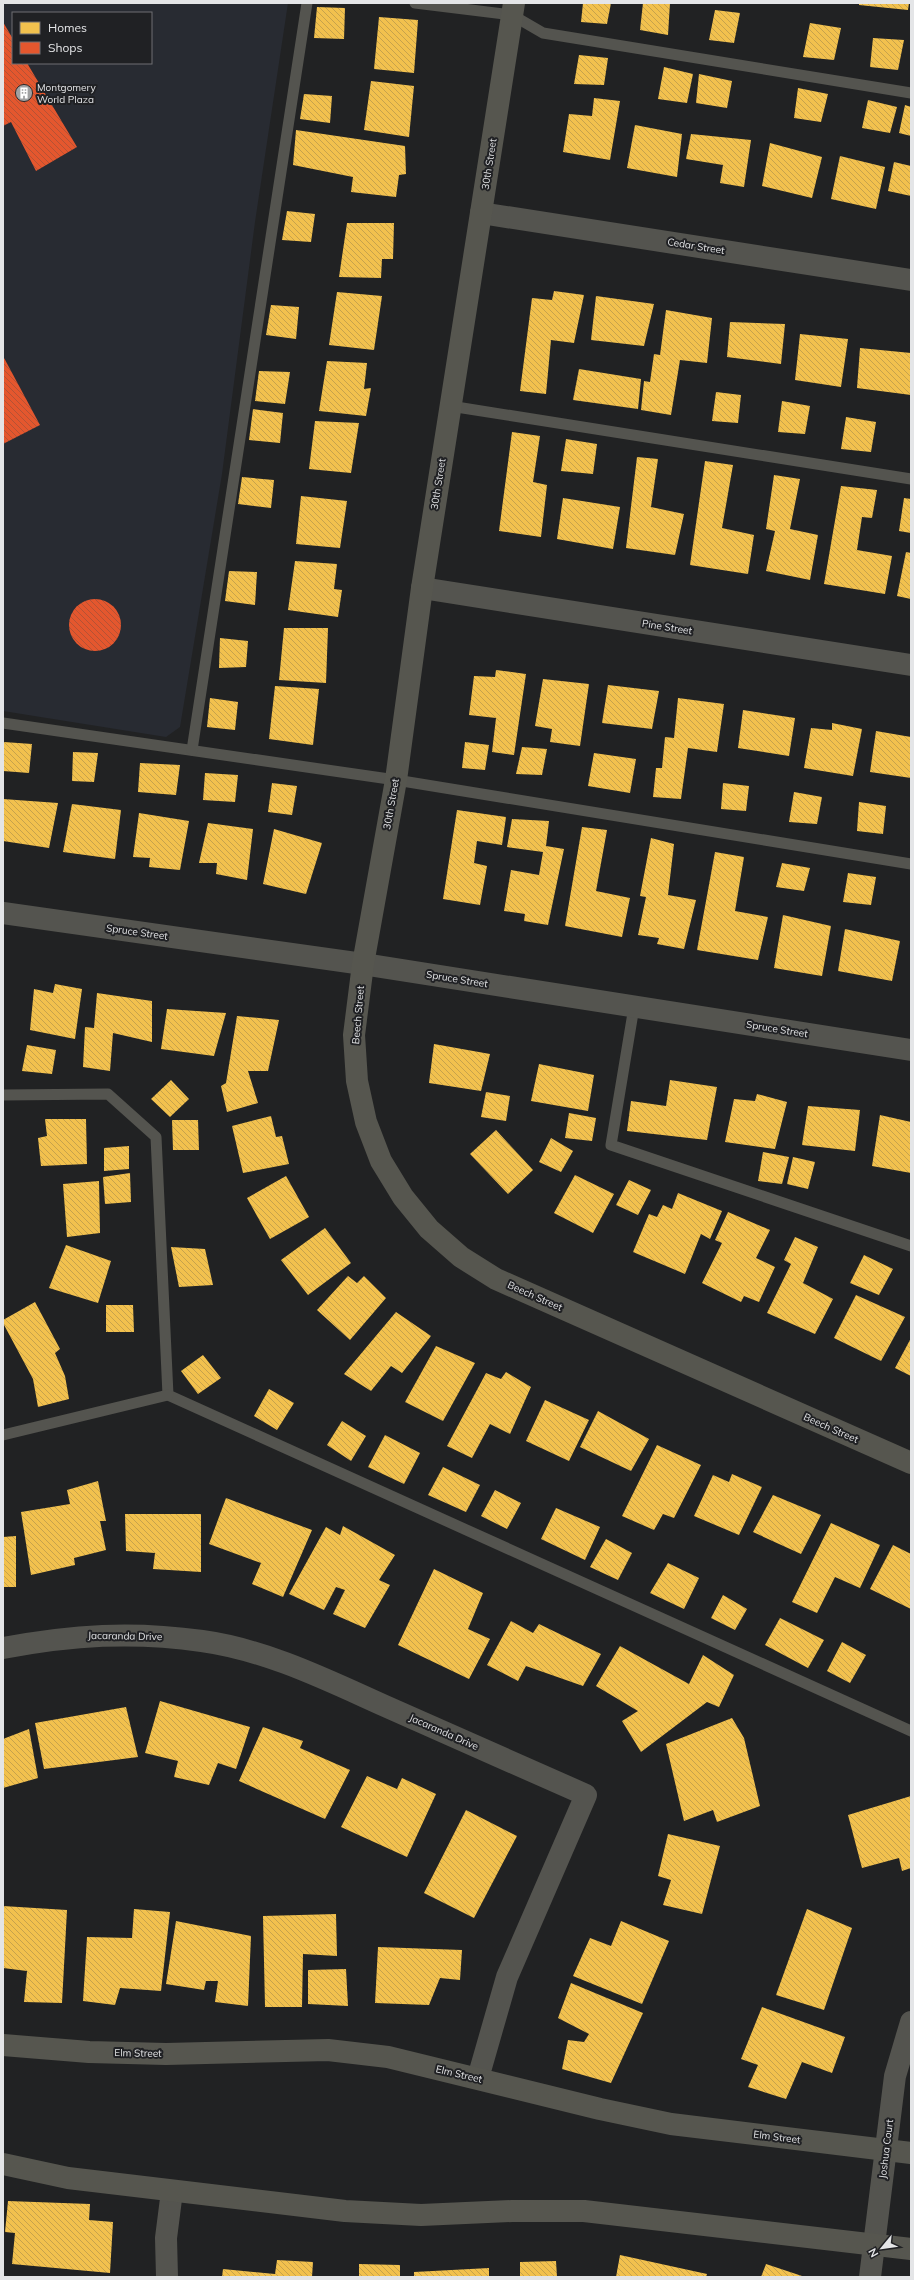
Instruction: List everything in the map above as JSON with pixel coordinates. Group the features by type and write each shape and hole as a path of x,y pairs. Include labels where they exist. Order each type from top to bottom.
{"street":[{"name":"30th Street","path":"363,964 396,780 422,588 513,9"},
{"name":"Cedar Street","path":"481,212 911,280"},
{"name":"Pine Street","path":"422,588 911,665"},
{"name":"Spruce Street","path":"3,913 363,964 911,1050"},
{"name":"Beech Street","path":"363,964 354,1035 357,1081 366,1122 381,1161 403,1197 429,1229 461,1257 496,1279 911,1463"},
{"name":"Jacaranda Drive","path":"3,1648 87,1635 145,1634 204,1641 261,1655 316,1675 586,1795 506,1977 478,2078"},
{"name":"Joshua Court","path":"870,2277 895,2076 911,2022"},
{"name":"Elm Street","path":"3,2045 89,2052 166,2054 328,2050 388,2057 600,2109 671,2124 911,2153"},
{"path":"3,2164 68,2178 345,2211 409,2214 512,2211 584,2211 911,2249"},
{"path":"167,2277 166,2238 172,2191"}],"lane":[{"path":"192,750 307,3"},
{"path":"415,3 513,9 543,33 911,93"},
{"path":"450,406 911,479"},
{"path":"3,723 396,780 911,864"},
{"path":"634,1007 611,1145 911,1246"},
{"path":"3,1095 108,1094 156,1136 168,1395"},
{"path":"3,1435 168,1395 911,1731"}],"shaded area":[{"path":"3,3 288,3 255,222 222,474 180,727 166,737 3,711"}],"building: Homes":[{"path":"583,3 611,3 607,24 581,22"},
{"path":"643,3 670,3 668,35 640,30"},
{"path":"859,3 909,3 908,10 859,5"},
{"path":"317,7 345,8 344,39 314,38"},
{"path":"715,10 740,13 734,43 709,40"},
{"path":"379,17 418,20 414,73 374,69"},
{"path":"810,23 841,28 834,60 803,57"},
{"path":"873,38 904,40 898,70 870,67"},
{"path":"579,55 608,58 604,85 574,84"},
{"path":"664,67 693,74 687,103 658,99"},
{"path":"699,74 732,81 727,108 696,103"},
{"path":"371,81 414,86 409,137 364,130"},
{"path":"798,88 828,94 821,122 794,118"},
{"path":"304,94 332,96 330,123 300,119"},
{"path":"594,98 620,101 610,160 563,152 569,114 592,116"},
{"path":"868,100 897,107 890,133 862,128"},
{"path":"905,105 911,107 911,136 899,133"},
{"path":"635,125 682,134 677,177 627,168"},
{"path":"296,130 405,146 406,174 399,175 396,197 351,192 353,177 293,165"},
{"path":"691,134 751,140 744,187 720,183 723,165 686,159"},
{"path":"770,143 822,157 812,198 762,186"},
{"path":"840,156 885,167 876,209 831,199"},
{"path":"894,162 911,166 911,196 888,191"},
{"path":"287,211 315,214 311,242 282,240"},
{"path":"347,223 394,223 393,259 382,259 381,278 339,277"},
{"path":"554,291 584,295 574,343 551,340 546,394 520,391 532,298 552,300"},
{"path":"337,292 382,296 374,350 329,345"},
{"path":"596,296 654,304 644,346 591,340"},
{"path":"271,305 299,307 296,339 266,335"},
{"path":"666,310 712,318 707,363 680,360 671,415 641,410 644,381 650,382 654,354 660,355"},
{"path":"730,322 785,324 781,364 727,357"},
{"path":"800,334 848,339 841,387 795,380"},
{"path":"860,348 911,353 911,395 857,388"},
{"path":"327,361 367,363 364,389 371,388 366,416 319,411"},
{"path":"579,369 641,379 638,409 573,400"},
{"path":"259,371 290,372 285,404 255,401"},
{"path":"716,392 741,395 738,423 712,421"},
{"path":"782,401 810,406 805,434 778,432"},
{"path":"253,409 283,413 280,443 249,440"},
{"path":"846,417 876,422 871,452 841,449"},
{"path":"315,421 359,423 351,473 309,469"},
{"path":"512,432 540,436 533,482 547,485 541,537 499,531"},
{"path":"566,439 597,444 593,474 561,471"},
{"path":"637,457 658,459 651,507 684,514 675,555 626,548"},
{"path":"705,461 733,465 722,528 754,535 748,574 690,565"},
{"path":"774,475 800,479 790,529 818,535 810,580 766,571 775,531 766,529"},
{"path":"242,477 274,480 271,508 238,504"},
{"path":"841,486 877,490 872,518 862,517 857,550 892,556 885,594 824,584"},
{"path":"301,496 347,501 340,548 296,544"},
{"path":"563,498 620,507 613,549 557,539"},
{"path":"904,498 911,499 911,533 899,531"},
{"path":"906,552 911,553 911,599 897,596"},
{"path":"295,561 337,564 334,589 342,590 338,617 288,610"},
{"path":"229,571 257,572 255,605 225,601"},
{"path":"284,628 328,628 326,683 279,680"},
{"path":"220,638 248,641 246,667 219,668"},
{"path":"496,670 526,674 514,755 492,752 496,718 469,715 474,676 495,677"},
{"path":"543,679 589,684 580,746 550,742 552,729 535,726"},
{"path":"608,685 659,691 652,729 602,723"},
{"path":"275,686 319,689 313,745 269,739"},
{"path":"210,698 238,702 235,730 207,727"},
{"path":"678,698 724,704 717,752 688,748 681,799 653,797 656,768 662,768 665,737 674,738"},
{"path":"743,710 795,718 789,756 738,748"},
{"path":"832,723 862,729 853,776 804,768 811,728 832,730"},
{"path":"876,731 911,737 911,778 870,772"},
{"path":"4,742 32,744 29,773 3,771"},
{"path":"465,742 489,745 485,770 462,768"},
{"path":"522,747 547,749 542,775 516,774"},
{"path":"73,752 98,753 94,782 72,781"},
{"path":"594,753 636,759 630,793 588,786"},
{"path":"140,763 180,765 176,795 138,792"},
{"path":"205,773 238,775 235,802 203,800"},
{"path":"272,783 297,786 292,815 268,812"},
{"path":"723,783 749,786 746,811 721,809"},
{"path":"794,792 822,797 817,824 789,822"},
{"path":"3,799 58,803 49,848 3,841"},
{"path":"859,802 886,806 883,834 857,831"},
{"path":"72,804 121,810 115,859 63,852"},
{"path":"457,810 506,817 502,845 477,841 474,863 487,866 480,905 443,899"},
{"path":"139,813 189,821 180,870 149,867 150,858 133,857"},
{"path":"512,819 549,821 546,846 564,849 548,925 524,921 525,914 504,911 511,870 539,875 543,852 507,847"},
{"path":"208,823 253,829 247,880 216,874 217,863 199,863"},
{"path":"582,827 607,830 596,891 630,898 622,937 565,926"},
{"path":"274,829 322,843 306,894 263,884"},
{"path":"651,838 674,844 668,895 696,900 684,949 657,944 659,938 638,935 646,897 640,896"},
{"path":"715,852 744,857 735,911 768,917 758,960 697,950"},
{"path":"782,863 810,868 804,891 776,887"},
{"path":"848,873 876,877 871,905 843,902"},
{"path":"783,915 831,926 822,976 774,968"},
{"path":"845,929 900,941 892,981 838,971"},
{"path":"55,984 82,989 75,1039 30,1030 34,989 53,993"},
{"path":"97,993 152,1001 152,1042 113,1033 110,1071 83,1067 85,1027 94,1028"},
{"path":"167,1009 226,1013 214,1056 161,1049"},
{"path":"237,1016 279,1020 268,1071 248,1071 258,1103 227,1112 221,1086 226,1083"},
{"path":"434,1044 490,1054 481,1091 429,1083"},
{"path":"27,1045 56,1050 52,1074 22,1071"},
{"path":"539,1064 594,1075 588,1111 531,1101"},
{"path":"171,1080 189,1099 170,1117 151,1099"},
{"path":"670,1080 717,1087 707,1140 627,1131 631,1101 666,1106"},
{"path":"486,1092 510,1096 506,1121 481,1117"},
{"path":"757,1094 787,1102 775,1149 725,1142 734,1099 755,1101"},
{"path":"808,1106 860,1110 855,1151 802,1145"},
{"path":"569,1113 596,1118 592,1141 565,1138"},
{"path":"880,1115 911,1122 911,1173 872,1166"},
{"path":"271,1116 276,1137 282,1136 289,1164 243,1173 232,1126"},
{"path":"45,1119 86,1119 87,1164 41,1166 38,1138 47,1136"},
{"path":"172,1120 198,1120 199,1150 173,1150"},
{"path":"496,1130 533,1170 508,1194 470,1154"},
{"path":"551,1138 573,1151 561,1172 539,1162"},
{"path":"129,1146 129,1169 104,1171 104,1148"},
{"path":"763,1152 789,1157 782,1184 758,1181"},
{"path":"793,1157 815,1162 808,1189 787,1184"},
{"path":"130,1173 131,1202 105,1204 103,1177"},
{"path":"575,1175 614,1194 593,1233 554,1213"},
{"path":"286,1176 309,1217 270,1239 247,1198"},
{"path":"629,1180 651,1190 638,1215 616,1205"},
{"path":"99,1181 100,1233 67,1237 63,1184"},
{"path":"678,1193 722,1211 710,1239 701,1234 685,1274 633,1252 649,1214 657,1217 663,1205 672,1209"},
{"path":"728,1212 770,1230 756,1258 775,1267 759,1302 744,1296 741,1302 702,1283 722,1243 715,1240"},
{"path":"325,1228 351,1263 308,1295 281,1260"},
{"path":"795,1237 818,1247 803,1283 833,1299 815,1334 767,1313 791,1264 784,1260"},
{"path":"66,1245 111,1261 98,1303 49,1288"},
{"path":"171,1247 205,1249 213,1285 179,1287"},
{"path":"864,1255 893,1269 879,1295 850,1283"},
{"path":"348,1276 357,1283 364,1276 386,1298 350,1340 317,1310"},
{"path":"856,1295 905,1317 881,1361 834,1338"},
{"path":"35,1302 60,1349 55,1353 65,1376 69,1399 38,1407 33,1379 3,1323 3,1320"},
{"path":"106,1305 133,1305 134,1332 106,1332"},
{"path":"396,1312 431,1336 402,1373 391,1366 371,1391 344,1374"},
{"path":"911,1338 911,1376 895,1368"},
{"path":"436,1346 475,1363 443,1421 405,1402"},
{"path":"203,1355 221,1378 198,1394 181,1371"},
{"path":"506,1372 531,1387 510,1434 490,1424 472,1458 447,1446 486,1373 501,1379"},
{"path":"269,1389 294,1403 277,1430 254,1416"},
{"path":"545,1400 589,1420 569,1461 526,1441"},
{"path":"598,1411 649,1439 631,1471 580,1447"},
{"path":"342,1421 366,1436 351,1461 327,1445"},
{"path":"385,1435 420,1453 404,1484 368,1467"},
{"path":"657,1445 701,1465 674,1518 663,1514 654,1530 622,1516"},
{"path":"443,1467 480,1485 466,1512 428,1495"},
{"path":"732,1474 762,1487 739,1535 694,1516 713,1475 729,1482"},
{"path":"98,1481 106,1521 100,1521 106,1550 74,1558 75,1565 31,1575 21,1512 70,1504 67,1490"},
{"path":"495,1490 521,1503 507,1529 481,1516"},
{"path":"773,1495 821,1515 801,1554 753,1532"},
{"path":"226,1498 312,1530 283,1597 252,1584 261,1563 209,1544"},
{"path":"556,1508 600,1527 585,1560 541,1539"},
{"path":"125,1514 201,1514 201,1572 153,1569 155,1553 126,1551"},
{"path":"831,1523 880,1545 860,1588 835,1577 817,1613 792,1602"},
{"path":"343,1526 395,1555 379,1580 390,1585 365,1628 333,1614 345,1590 336,1587 324,1610 289,1594 326,1527 340,1535"},
{"path":"16,1536 16,1587 3,1587 3,1537"},
{"path":"606,1539 632,1553 618,1580 590,1567"},
{"path":"893,1545 911,1554 911,1609 870,1589"},
{"path":"668,1563 699,1578 684,1609 650,1593"},
{"path":"434,1569 483,1593 468,1629 490,1639 469,1679 398,1645"},
{"path":"723,1595 747,1609 735,1630 711,1618"},
{"path":"780,1618 824,1640 808,1668 765,1645"},
{"path":"511,1621 533,1633 539,1624 601,1654 583,1686 526,1666 518,1681 487,1665"},
{"path":"842,1642 866,1655 850,1683 827,1671"},
{"path":"620,1646 689,1684 703,1655 734,1675 719,1707 707,1702 641,1752 622,1721 638,1711 596,1686"},
{"path":"160,1701 250,1727 236,1769 218,1763 209,1785 174,1777 178,1761 145,1753"},
{"path":"126,1707 138,1757 44,1769 35,1723"},
{"path":"732,1718 744,1738 760,1806 717,1822 713,1810 684,1821 666,1744"},
{"path":"263,1727 303,1741 300,1748 350,1770 325,1819 239,1781"},
{"path":"29,1729 38,1778 3,1788 3,1739"},
{"path":"367,1776 397,1789 402,1778 436,1794 407,1857 341,1827"},
{"path":"911,1796 911,1868 902,1871 899,1858 862,1868 848,1815"},
{"path":"466,1810 517,1836 474,1918 424,1893"},
{"path":"668,1834 720,1846 702,1914 663,1905 671,1880 658,1876"},
{"path":"3,1906 67,1910 62,2003 24,2002 27,1971 3,1968"},
{"path":"134,1909 170,1912 161,1991 120,1988 115,2005 83,2001 87,1937 132,1938"},
{"path":"807,1909 852,1928 824,2010 776,1995"},
{"path":"336,1914 337,1956 303,1954 302,2007 265,2007 263,1916"},
{"path":"176,1921 251,1936 248,2006 215,2002 218,1981 206,1981 204,1990 166,1984"},
{"path":"621,1921 669,1941 642,2004 573,1976 590,1938 611,1946"},
{"path":"378,1947 462,1950 460,1980 440,1978 429,2005 375,2003"},
{"path":"346,1969 348,2006 308,2004 308,1970"},
{"path":"571,1983 643,2013 611,2083 562,2069 568,2040 584,2042 589,2034 558,2018"},
{"path":"762,2007 845,2037 832,2073 802,2062 786,2099 748,2087 758,2065 741,2059"},
{"path":"8,2201 90,2204 89,2220 113,2222 110,2273 12,2264 15,2233 5,2232"},
{"path":"620,2255 707,2274 706,2277 616,2277"},
{"path":"277,2260 313,2262 312,2277 222,2277 223,2269 275,2274"},
{"path":"556,2261 557,2277 520,2277 520,2262"},
{"path":"359,2264 400,2265 400,2277 359,2277"},
{"path":"766,2264 805,2277 761,2277"},
{"path":"489,2268 489,2277 414,2277 414,2272"}],"building: Shops":[{"name":"Montgomery World Plaza","path":"3,22 12,37 12,64 28,64 77,147 36,171 11,122 3,126"},
{"path":"3,356 40,425 3,444"},
{"path":"90,599 100,599 109,603 117,611 121,620 121,630 117,639 109,647 100,651 90,651 81,647 73,639 69,630 69,620 73,611 81,603"}],"place":[{"name":"Montgomery World Plaza","path":"24,93"}]}
